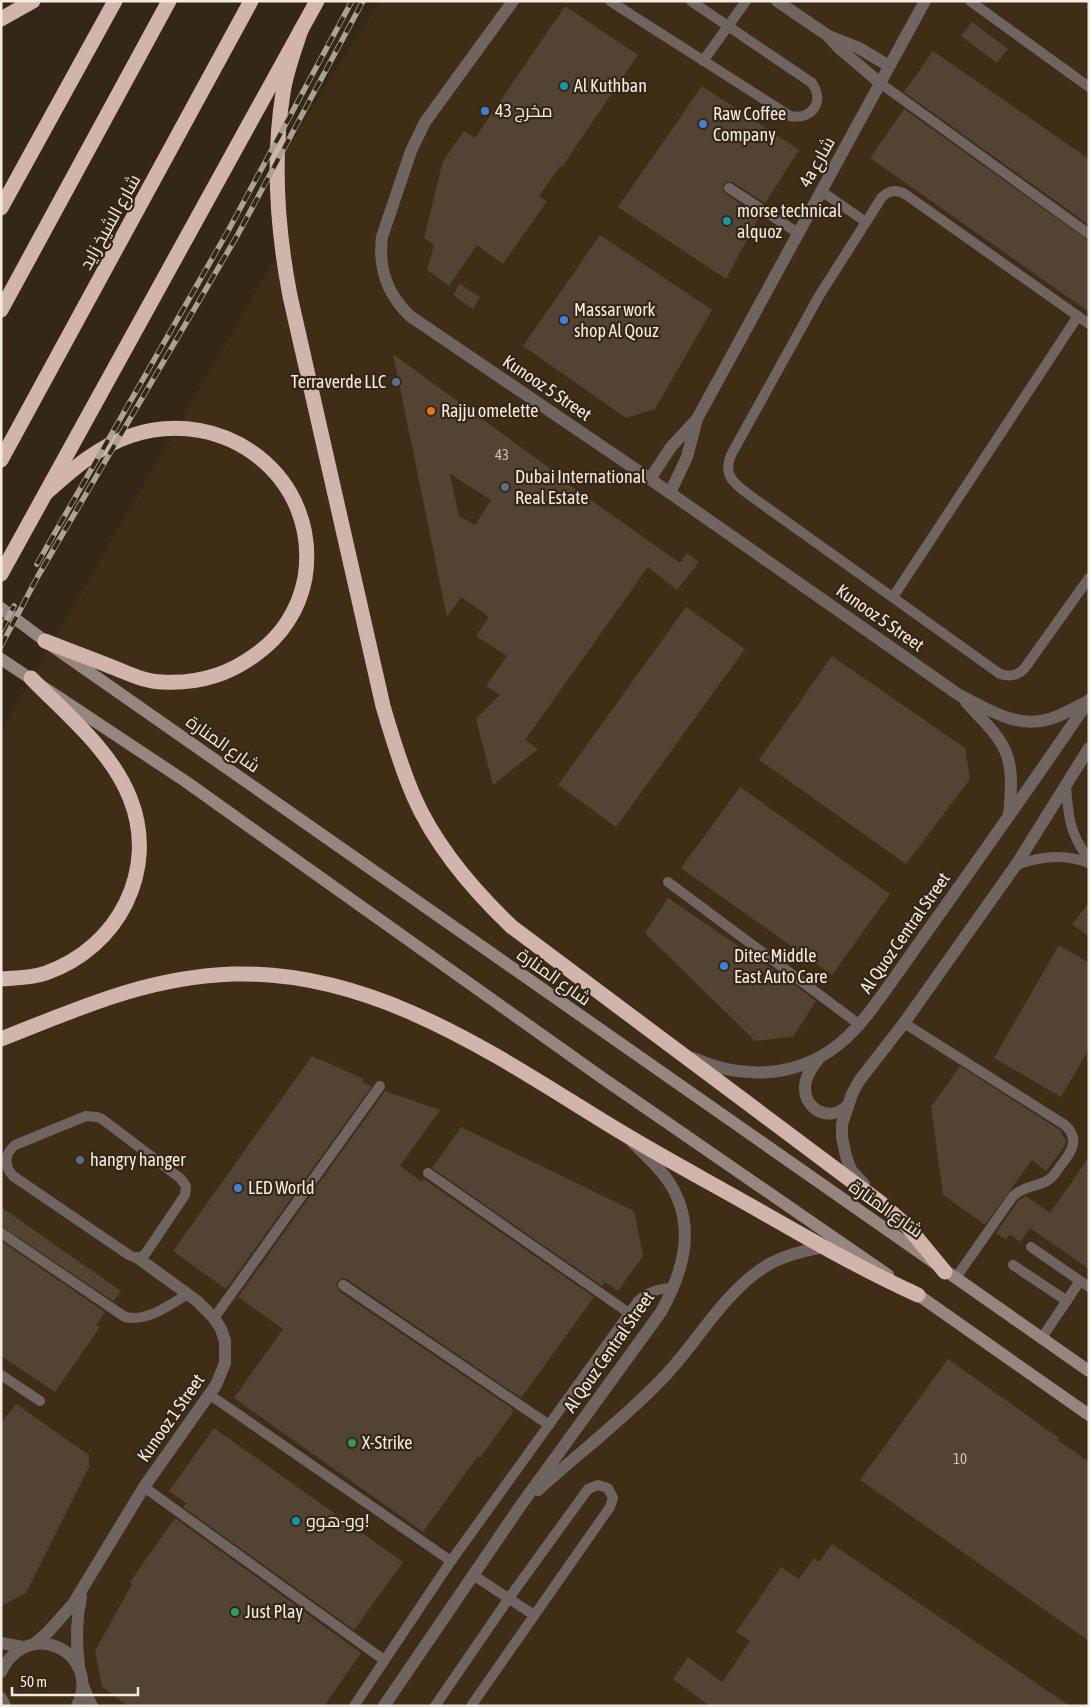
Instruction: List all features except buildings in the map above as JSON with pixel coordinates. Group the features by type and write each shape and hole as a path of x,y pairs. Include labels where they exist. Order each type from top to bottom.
{"highway":[{"path":"1,19 33,1"},
{"path":"1,208 115,1"},
{"path":"1,310 169,1"},
{"name":"شارع الشيخ زايد","path":"1,460 251,1"},
{"path":"1,574 317,1"},
{"path":"301,30 289,65 283,92 278,133 278,215 282,256 383,706 402,768 418,806 447,854 466,880 512,927 881,1203 908,1227 950,1276"},
{"path":"45,641 143,679 178,683 213,677 246,662 260,652 279,633 295,612 303,589 307,566 306,542 301,519 292,497 279,477 263,460 222,436 199,430 175,428 130,436 110,444 91,455 46,493"},
{"path":"1,979 24,978 45,973 65,965 84,954 115,923 126,904 134,884 138,862 139,840 136,819 130,798 120,779 95,745 31,678"},
{"path":"1,1039 98,1001 151,984 178,979 216,975 262,974 318,982 381,1001 442,1027 500,1059 624,1134 870,1273 918,1295"}],"main road":[{"name":"شارع المنارة","path":"5,611 45,641 1089,1372"},
{"path":"1,659 185,781 601,1077 1089,1415"}],"street":[{"name":"Kunooz 5 Street","path":"513,1 434,109 418,136 382,237 380,250 383,275 393,297 410,316 650,479 959,695 1005,718 1028,722 1050,718 1088,700"},
{"path":"778,1 827,35 839,48 880,82"},
{"name":"4a شارع","path":"670,493 687,458 697,419 889,66 920,3"},
{"path":"827,35 860,48 889,66"},
{"name":"4a شارع","path":"650,479 671,447 697,419"},
{"name":"Kunooz 5 Street","path":"959,695 991,729 1006,750 1012,775 1009,816"},
{"name":"Al Quoz Central Street","path":"681,1053 706,1064 731,1070 767,1073 803,1065 819,1058 849,1037 860,1025 1009,816 1088,700"},
{"path":"881,1203 851,1170 846,1156 842,1124 846,1107 860,1080 904,1023 1016,865 1089,748"},
{"path":"819,1058 806,1080 805,1086 808,1101 819,1111 826,1114 840,1112 846,1107"},
{"name":"Al Qouz Central Street","path":"384,1706 521,1505 661,1312 674,1288 682,1262 685,1238 681,1209 670,1183 661,1171 624,1134"},
{"name":"Al Qouz Central Street","path":"521,1505 663,1379 746,1281 763,1268 782,1258 824,1247"},
{"name":"Kunooz 1 Street","path":"1,1672 6,1662 14,1653 28,1646 62,1619 84,1589 144,1488 210,1395 221,1374 226,1352 225,1340 214,1318 188,1294 138,1258"},
{"name":"Kunooz 1 Street","path":"84,1589 76,1627 76,1647 83,1686 92,1706"},
{"path":"1,1643 28,1646 47,1644 60,1648 71,1656 79,1666"},
{"path":"77,1706 81,1698 83,1686"}],"lane":[{"path":"610,1 790,116 803,116 814,108 818,96 812,83 691,1"},
{"path":"703,61 746,1"},
{"path":"970,1 1089,87"},
{"path":"880,82 1089,234"},
{"path":"730,188 798,232"},
{"path":"821,191 866,222"},
{"path":"1089,324 900,192 890,191 866,222 819,296 731,455 728,465 732,481 1000,674 1016,675 1024,669 1089,578"},
{"path":"893,597 1078,316"},
{"path":"1066,786 1067,811 1071,828 1078,845 1089,859"},
{"path":"1016,865 1042,857 1067,856 1089,863"},
{"path":"668,882 860,1025"},
{"path":"904,1023 1065,1125 1073,1139 1072,1150 1053,1176 1046,1182 1025,1188 1014,1196 950,1276"},
{"path":"214,1318 380,1086"},
{"path":"92,1116 102,1119 180,1178 186,1186 184,1196 146,1253 138,1258 129,1255 13,1176 6,1166 11,1149 81,1118 92,1116"},
{"path":"428,1173 629,1313"},
{"path":"1,1233 125,1318 132,1319 147,1316 160,1311 188,1294"},
{"path":"1031,1247 1084,1284 1067,1301 1041,1338"},
{"path":"1013,1265 1067,1301"},
{"path":"343,1285 549,1425"},
{"path":"354,1706 451,1561 638,1301 650,1292 674,1288"},
{"path":"1,1376 40,1401"},
{"path":"210,1395 451,1561"},
{"path":"435,1706 509,1598 588,1489 598,1484 608,1488 612,1498 610,1508 471,1706"},
{"path":"144,1488 384,1660"},
{"path":"473,1574 534,1615"}],"shaded area":[{"path":"379,1 1089,1 1089,1706 1,1706 1,731 286,240 268,180"}],"railway":[{"path":"37,564 228,231 352,1"},
{"path":"1,646 38,576 237,236 363,1"},
{"path":"1,630 14,606"}],"place":[{"name":"Al Kuthban","path":"564,86"},
{"name":"مخرج 43","path":"485,111"},
{"name":"Raw Coffee Company","path":"703,124"},
{"name":"morse technical alquoz","path":"727,221"},
{"name":"Massar work shop Al Qouz","path":"564,320"},
{"name":"Terraverde LLC","path":"396,382"},
{"name":"Rajju omelette","path":"431,411"},
{"name":"Dubai International Real Estate","path":"505,487"},
{"name":"Ditec Middle East Auto Care","path":"724,966"},
{"name":"hangry hanger","path":"80,1160"},
{"name":"LED World","path":"238,1188"},
{"name":"X-Strike","path":"352,1443"},
{"name":"وو-هوو!","path":"296,1521"},
{"name":"Just Play","path":"235,1612"}]}
